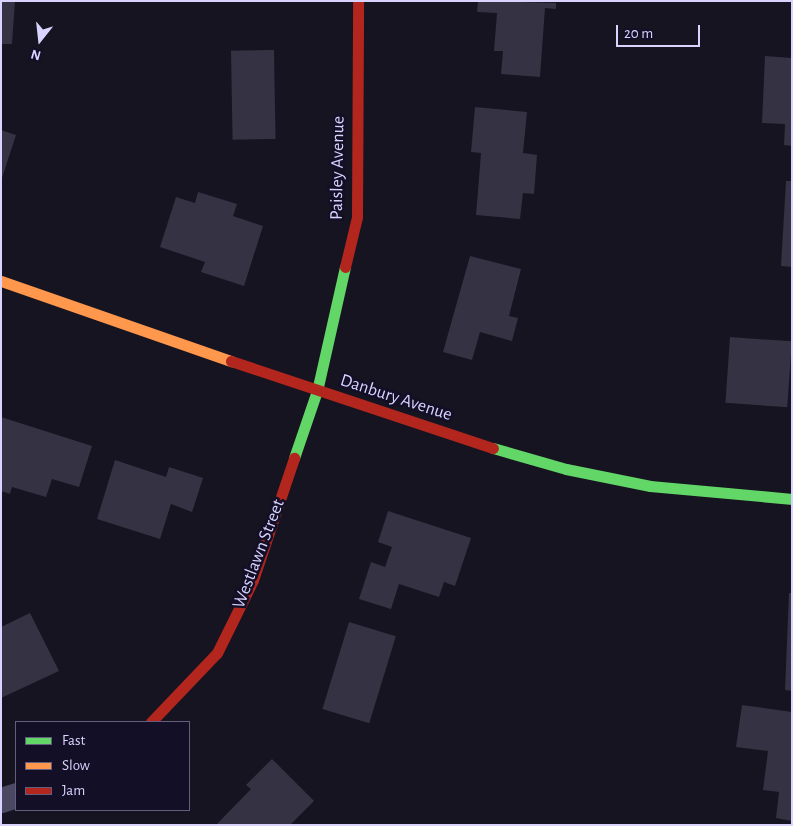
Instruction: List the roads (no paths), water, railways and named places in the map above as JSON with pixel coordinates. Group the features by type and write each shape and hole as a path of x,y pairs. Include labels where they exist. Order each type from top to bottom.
{"street":[{"name":"Paisley Avenue","path":"317,391 357,217 358,1"},
{"name":"Danbury Avenue","path":"1,281 317,391 481,445 566,469 650,486 792,499"},
{"name":"Westlawn Street","path":"152,721 216,653 253,580 317,391"},
{"path":"1,800 15,795"}]}
